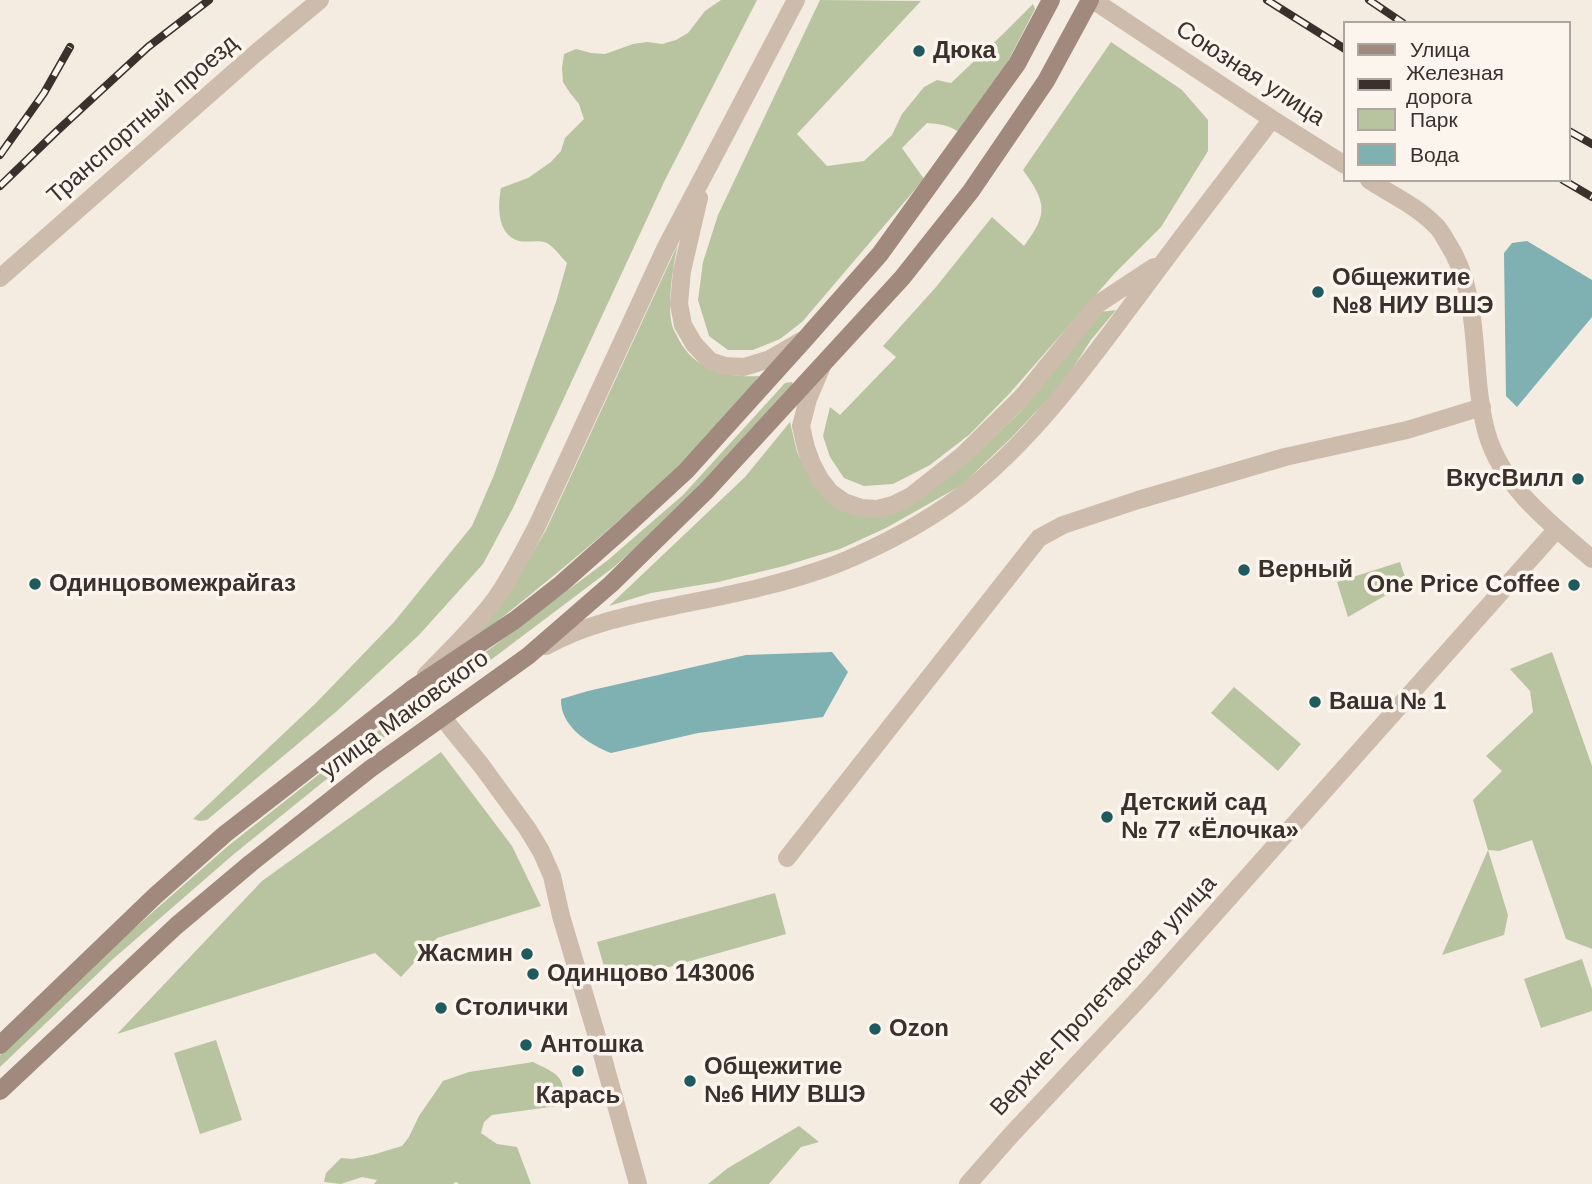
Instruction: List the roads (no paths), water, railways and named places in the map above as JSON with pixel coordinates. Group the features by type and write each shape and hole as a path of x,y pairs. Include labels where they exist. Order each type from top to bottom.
{"main road":[{"name":"улица Маковского","path":"0,1045 155,896 225,834 412,689 515,620 561,584 686,471 880,254 1017,64 1051,0"},
{"name":"улица Маковского","path":"0,1091 176,926 370,769 528,656 611,584 707,490 902,278 971,191 1046,81 1091,0"}],"street":[{"name":"Транспортный проезд","path":"0,278 320,0"},
{"path":"412,689 473,626 496,598 518,562 543,514 665,249 796,0"},
{"name":"Союзная улица","path":"1091,0 1344,164"},
{"path":"528,656 566,635 594,625 760,587 824,569 896,537 962,494 998,464 1068,387 1272,119"},
{"path":"702,180 682,271 679,304 683,325 694,344 710,361 724,366 744,367 769,359 806,338"},
{"path":"1372,182 1436,225 1452,250 1467,285 1482,407 1496,456 1518,491 1592,559"},
{"path":"824,362 808,399 801,426 812,464 830,492 844,502 862,508 877,509 892,505 911,495 963,455 1022,397 1098,304 1166,259"},
{"path":"787,858 1039,538 1063,525 1152,496 1285,457 1407,430 1482,407"},
{"name":"Верхне-Пролетарская улица","path":"968,1184 1010,1135 1146,990 1557,529"},
{"path":"442,717 527,828 541,850 552,876 638,1184"}],"water":[{"path":"1527,241 1592,280 1592,317 1517,407 1506,396 1504,253 1512,243"},
{"path":"832,652 848,672 823,717 698,733 611,753 593,745 577,733 565,718 562,709 561,699 588,691 746,655"}],"railway":[{"path":"0,186 148,47 209,0"},
{"path":"1267,0 1344,48"},
{"path":"1369,0 1400,21"},
{"path":"0,155 44,93 70,47"},
{"path":"1571,132 1592,144"},
{"path":"1566,182 1592,197"}],"place":[{"name":"Дюка","path":"919,51"},
{"name":"Общежитие №8 НИУ ВШЭ","path":"1318,292"},
{"name":"ВкусВилл","path":"1578,479"},
{"name":"Верный","path":"1244,570"},
{"name":"Одинцовомежрайгаз","path":"35,584"},
{"name":"One Price Coffee","path":"1574,585"},
{"name":"Ваша № 1","path":"1315,702"},
{"name":"Детский сад № 77 «Ёлочка»","path":"1107,817"},
{"name":"Жасмин","path":"527,954"},
{"name":"Одинцово 143006","path":"533,974"},
{"name":"Столички","path":"441,1008"},
{"name":"Ozon","path":"875,1029"},
{"name":"Антошка","path":"526,1045"},
{"name":"Карась","path":"578,1071"},
{"name":"Общежитие №6 НИУ ВШЭ","path":"690,1081"}]}
